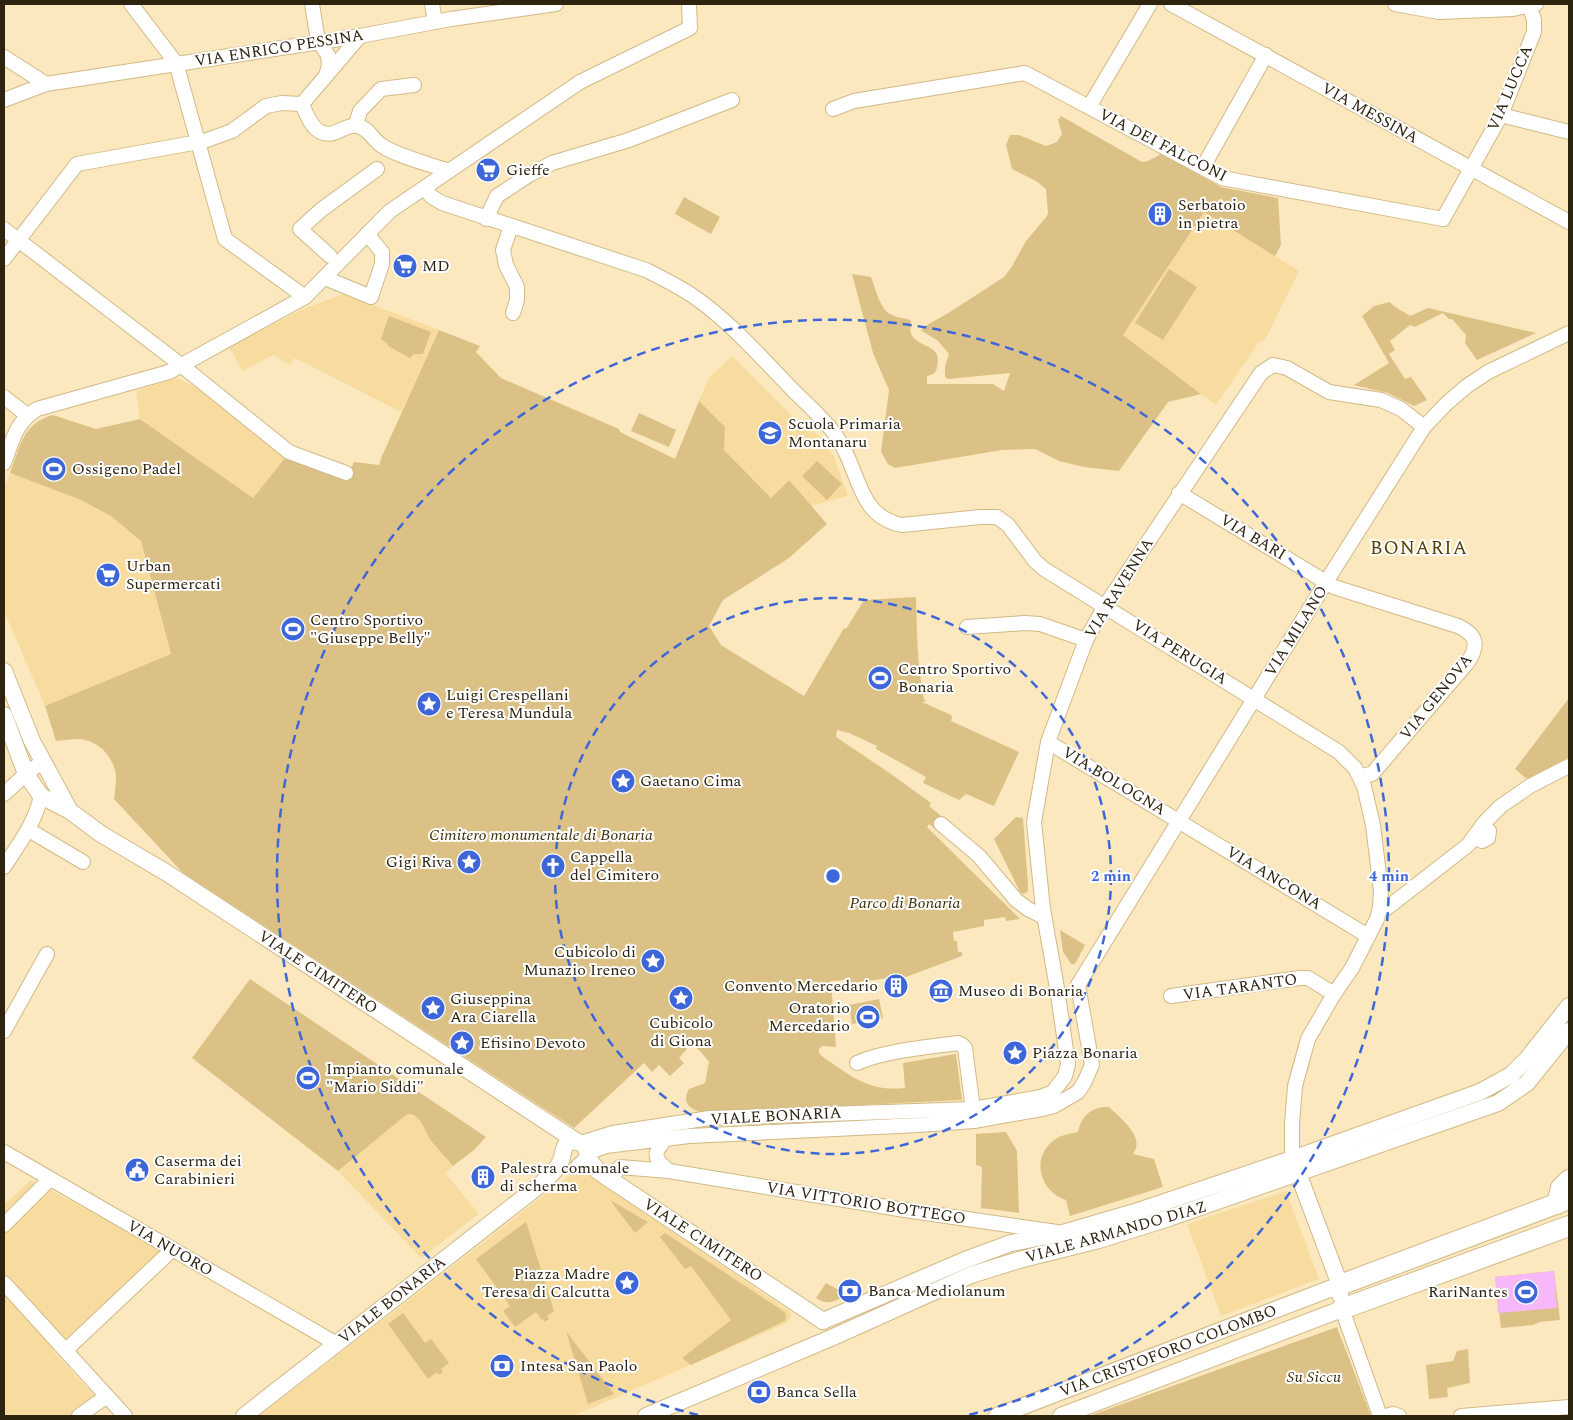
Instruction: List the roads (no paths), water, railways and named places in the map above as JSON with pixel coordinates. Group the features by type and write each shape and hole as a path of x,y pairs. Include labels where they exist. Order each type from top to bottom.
{"highway":[{"path":"1340,1285 1563,1202 1561,1188 1569,1180"},
{"path":"1333,1313 1569,1226"}],"main road":[{"path":"4,671 42,762 70,811"},
{"path":"4,715 26,774 41,796 70,811"},
{"name":"VIALE CIMITERO","path":"70,811 101,834 167,873 575,1151 605,1176 823,1321"},
{"name":"VIALE ARMANDO DIAZ","path":"823,1321 965,1260 1011,1244 1063,1233 1135,1212 1480,1092 1511,1075 1527,1059 1569,1006"},
{"name":"VIALE ARMANDO DIAZ","path":"646,1416 831,1338 971,1275 1019,1260 1099,1240 1298,1174 1498,1103 1527,1083 1569,1031"},
{"name":"VIALE BONARIA","path":"244,1416 541,1184 575,1151"},
{"path":"1292,1158 1340,1285 1340,1296 1333,1313"},
{"name":"VIA CRISTOFORO COLOMBO","path":"997,1416 1340,1285"},
{"name":"VIA CRISTOFORO COLOMBO","path":"1061,1416 1333,1313"},
{"path":"823,1321 831,1338"}],"street":[{"path":"131,4 176,63 225,239 306,298"},
{"path":"312,4 318,42 328,56 329,65 326,77"},
{"path":"432,4 435,22"},
{"name":"VIA ENRICO PESSINA","path":"7,95 46,84 556,4"},
{"path":"4,463 18,426 37,409 169,372 306,298 390,210 580,82 690,28 689,4"},
{"path":"1089,107 1150,4"},
{"name":"VIA MESSINA","path":"1171,4 1569,222"},
{"path":"1395,4 1438,12 1513,9 1532,4"},
{"name":"VIA LUCCA","path":"1472,168 1501,115 1534,32 1532,4"},
{"path":"302,104 360,36"},
{"path":"1204,167 1266,56"},
{"path":"4,57 46,84"},
{"name":"VIA DEI FALCONI","path":"833,109 854,102 1025,73 1222,178 1443,219 1472,168"},
{"path":"356,126 360,111 381,89 414,84"},
{"path":"486,218 497,196 529,175 552,163 629,140 732,100"},
{"path":"4,259 77,164 213,138 232,131 266,106 282,103 302,104"},
{"path":"302,104 307,118 318,132 328,135 356,126 364,128 372,134 379,144 449,171"},
{"path":"1501,115 1569,132"},
{"path":"330,256 300,229 320,210 376,169"},
{"path":"424,188 432,197 442,203 511,226 503,250 506,265 516,287 517,300 513,313"},
{"name":"VIA PERUGIA","path":"511,226 646,270 694,296 741,337 832,430 848,456 864,500 877,514 902,525 997,518 1008,525 1035,561 1044,569 1338,752 1347,759 1361,776"},
{"path":"4,229 181,365 288,452 346,473"},
{"path":"325,278 371,297 382,264 382,252 367,234"},
{"name":"VIA MILANO","path":"1078,985 1326,582 1424,427 1446,403 1466,386 1488,372 1569,333"},
{"name":"VIA RAVENNA","path":"1057,988 1044,917 1034,822 1048,742 1086,640 1105,606 1179,492 1261,373 1273,365 1287,368 1329,392 1381,400 1401,409 1424,427"},
{"path":"4,398 27,416"},
{"name":"VIA BARI","path":"1179,492 1326,582"},
{"name":"VIA GENOVA","path":"1326,582 1334,587 1458,626 1470,633 1476,645 1468,662 1372,774 1361,776"},
{"path":"967,627 1025,622 1040,624 1086,640"},
{"name":"VIA BOLOGNA","path":"1048,742 1180,820"},
{"path":"4,794 42,762"},
{"path":"1378,913 1468,845 1497,810 1519,792 1569,766"},
{"path":"1292,1158 1295,1086 1308,1039 1334,994 1352,968 1378,913 1381,891 1372,825 1361,776"},
{"path":"4,867 38,812 41,796"},
{"name":"VIA ANCONA","path":"1180,820 1368,936"},
{"path":"941,824 979,856 1016,900 1044,917"},
{"path":"28,830 83,862"},
{"path":"4,1031 48,954"},
{"name":"VIA TARANTO","path":"1172,996 1300,978 1308,978 1334,994"},
{"path":"1078,985 1092,1065 1068,1064 1057,988 1078,985"},
{"path":"858,1063 881,1056 958,1043 962,1044 965,1048 974,1115"},
{"name":"VIALE BONARIA","path":"575,1151 689,1136 919,1125 974,1115 1041,1097 1053,1092 1065,1076 1068,1064"},
{"name":"VIALE BONARIA","path":"575,1151 613,1133 710,1118 974,1115 1042,1109 1054,1106 1078,1092 1092,1065"},
{"path":"666,1140 657,1149 656,1154 660,1164 669,1171"},
{"name":"VIA NUORO","path":"4,1152 337,1344"},
{"name":"VIA VITTORIO BOTTEGO","path":"605,1176 620,1167 669,1171 905,1210 1063,1233"},
{"path":"4,1225 50,1179"},
{"path":"66,1350 173,1249"},
{"path":"4,1283 125,1416"},
{"path":"1333,1313 1380,1416"},
{"path":"79,1416 107,1396"},
{"path":"1461,1416 1569,1407"},
{"path":"1386,1416 1393,1414 1399,1416"}],"place":[{"name":"Gieffe","path":"488,170"},
{"name":"Serbatoio in pietra","path":"1160,214"},
{"name":"MD","path":"405,266"},
{"name":"Scuola Primaria Montanaru","path":"770,433"},
{"name":"Ossigeno Padel","path":"54,469"},
{"name":"Urban Supermercati","path":"108,575"},
{"name":"Centro Sportivo \"Giuseppe Belly\"","path":"293,629"},
{"name":"Centro Sportivo Bonaria","path":"880,678"},
{"name":"Luigi Crespellani e Teresa Mundula","path":"429,704"},
{"name":"Gaetano Cima","path":"623,781"},
{"name":"Gigi Riva","path":"469,862"},
{"name":"Cappella del Cimitero","path":"553,866"},
{"name":"Cubicolo di Munazio Ireneo","path":"653,961"},
{"name":"Convento Mercedario","path":"896,986"},
{"name":"Museo di Bonaria","path":"941,991"},
{"name":"Cubicolo di Giona","path":"681,998"},
{"name":"Giuseppina Ara Ciarella","path":"433,1008"},
{"name":"Oratorio Mercedario","path":"868,1017"},
{"name":"Efisino Devoto","path":"462,1043"},
{"name":"Piazza Bonaria","path":"1015,1053"},
{"name":"Impianto comunale \"Mario Siddi\"","path":"308,1078"},
{"name":"Caserma dei Carabinieri","path":"137,1170"},
{"name":"Palestra comunale di scherma","path":"483,1177"},
{"name":"Piazza Madre Teresa di Calcutta","path":"627,1283"},
{"name":"Banca Mediolanum","path":"850,1291"},
{"name":"RariNantes","path":"1526,1292"},
{"name":"Intesa San Paolo","path":"502,1366"},
{"name":"Banca Sella","path":"759,1392"}],"district":[{"name":"BONARIA","path":"1419,548"}],"park label":[{"name":"Cimitero monumentale di Bonaria","path":"541,835"},
{"name":"Parco di Bonaria","path":"905,903"},
{"name":"Su Siccu","path":"1314,1377"}]}
